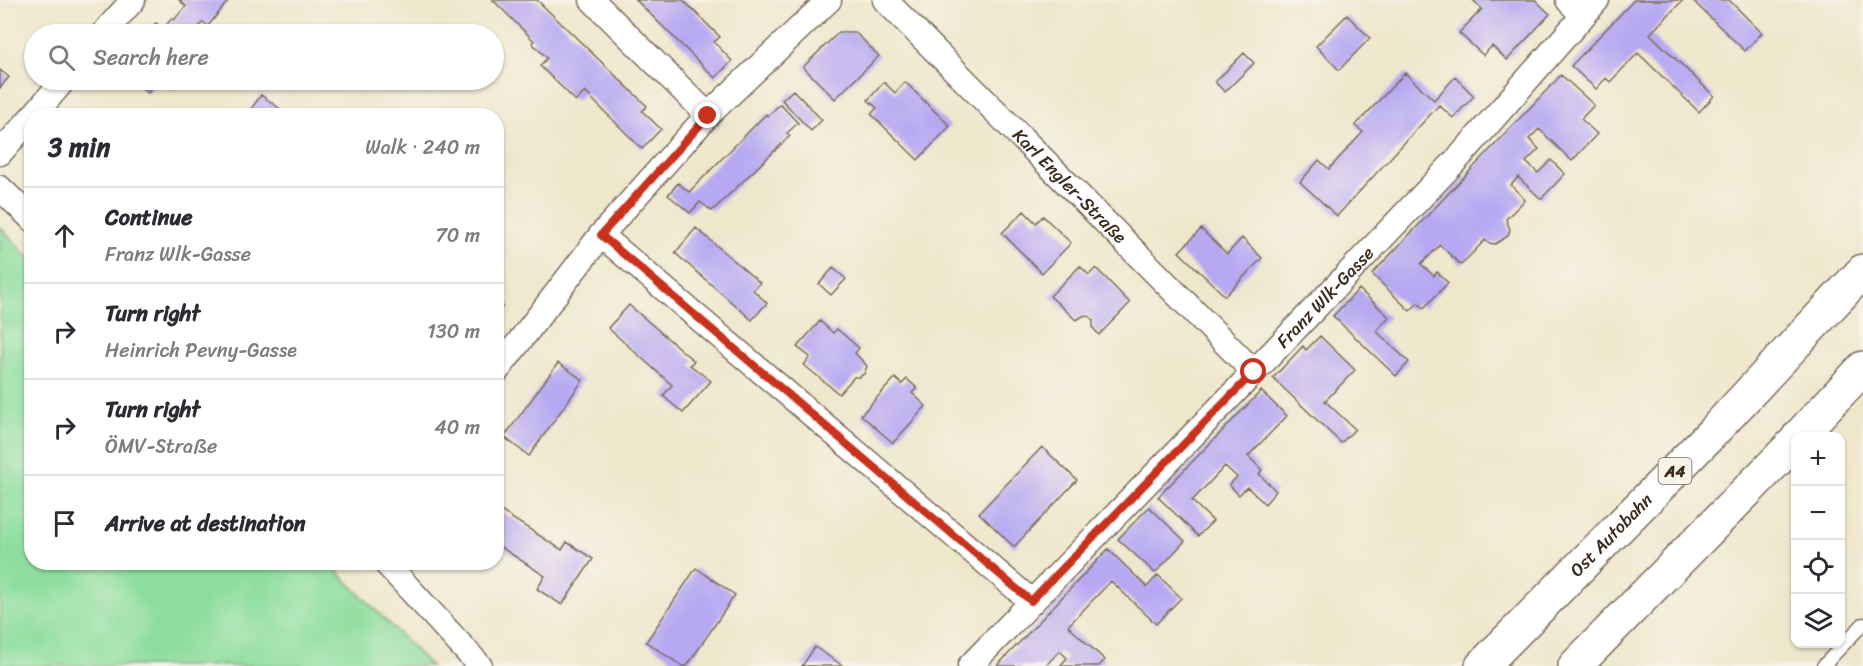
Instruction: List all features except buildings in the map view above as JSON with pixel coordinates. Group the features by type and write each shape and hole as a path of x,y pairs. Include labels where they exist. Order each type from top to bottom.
{"highway":[{"name":"Ost Autobahn","path":"1482,666 1712,433 1863,271"},
{"path":"1803,432 1863,368"},
{"path":"1575,666 1791,446"}],"street":[{"path":"112,24 133,0"},
{"path":"592,0 708,116"},
{"path":"504,362 601,235 708,116 829,0"},
{"name":"Karl Engler-Straße","path":"885,0 1254,372"},
{"name":"Franz Wlk-Gasse","path":"969,666 1463,153 1582,5"},
{"path":"39,108 55,90"},
{"path":"0,153 24,125"},
{"path":"0,188 24,211"},
{"path":"601,235 1031,601"},
{"path":"392,570 480,666"}],"lane":[{"path":"1823,666 1863,624"}],"green space":[{"path":"0,227 24,253 24,570 336,570 431,666 0,666"}],"route":[{"path":"708,116 601,235 1031,601 1254,372"}]}
